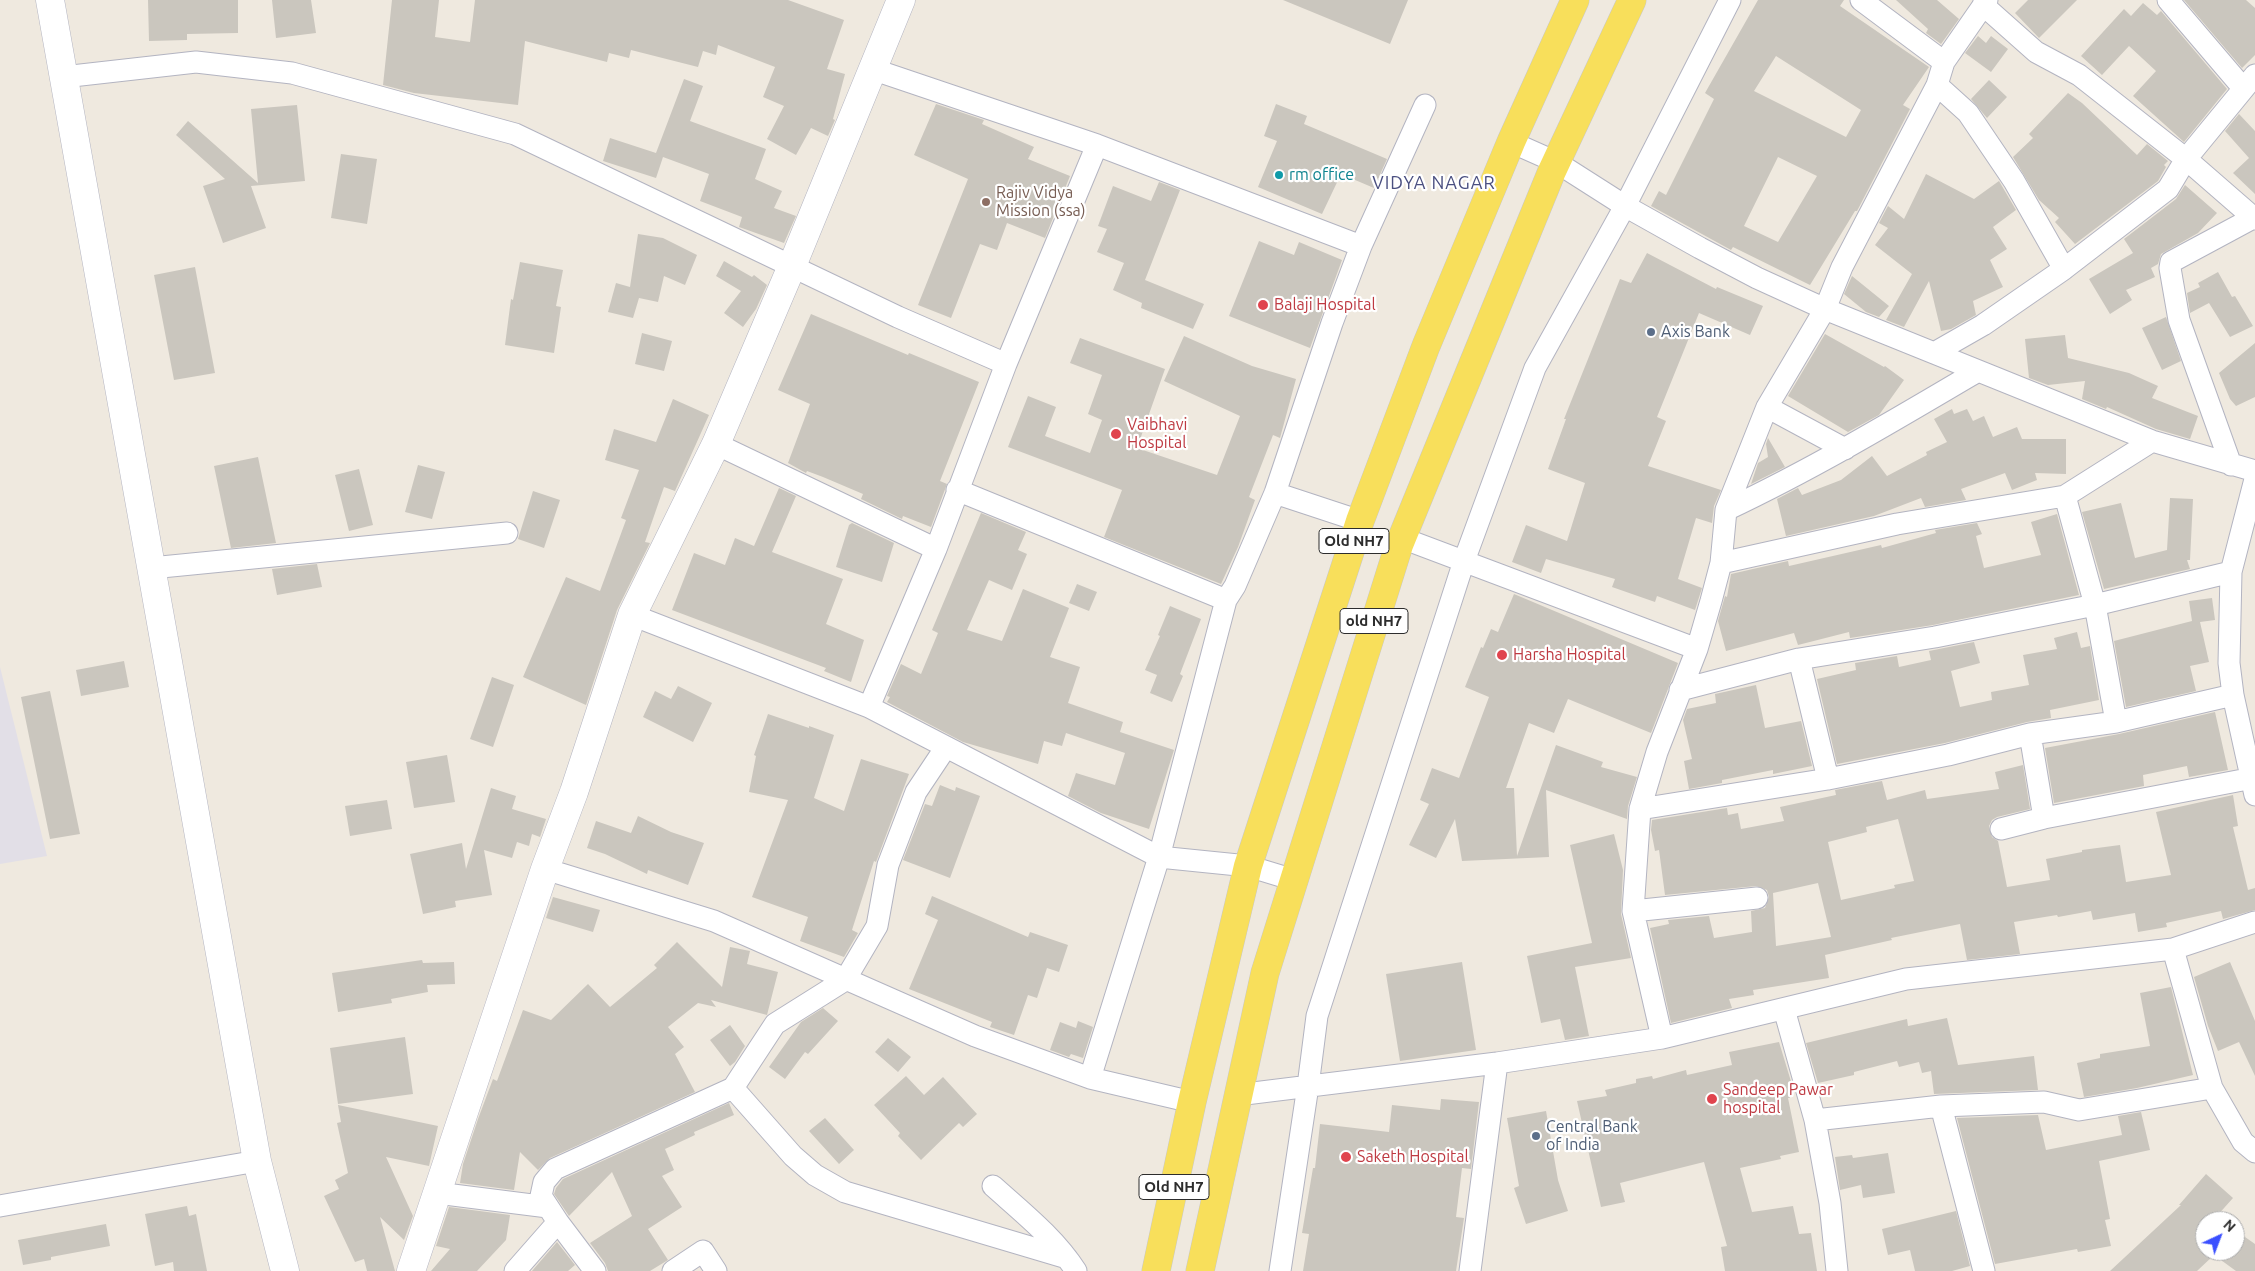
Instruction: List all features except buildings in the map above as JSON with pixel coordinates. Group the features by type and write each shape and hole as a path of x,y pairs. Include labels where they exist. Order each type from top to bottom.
{"main road":[{"name":"Old NH7","path":"1156,1271 1192,1102 1248,866 1360,521 1426,346 1511,142 1575,0"},
{"name":"old NH7","path":"1200,1271 1265,973 1402,538 1556,162 1632,0"}],"street":[{"path":"50,0 257,1162 285,1271"},
{"path":"1280,1271 1317,1016 1464,561 1535,368 1626,206 1730,0"},
{"path":"1861,0 1944,62"},
{"path":"1934,353 1983,325 2064,269 2168,189 2186,159 2249,81 2168,0"},
{"path":"412,1271 544,869 574,792 632,615 716,444 792,266 872,69 895,2"},
{"path":"1662,1038 1633,911 1640,809 1657,752 1697,649 1721,563 1726,510 1767,407 1825,309 1842,266 1937,85 1944,62 1985,3 2036,52 2079,74 2186,159 2254,218 2171,262 2170,268 2179,320 2232,465"},
{"path":"63,77 196,62 292,73 515,134 898,317 1006,364"},
{"path":"872,69 1097,145 1362,246"},
{"path":"1937,85 1968,113 2014,181 2064,269"},
{"path":"1090,1078 1159,857 1226,600 1235,586 1275,494 1332,323 1362,246 1425,105"},
{"path":"1511,142 1556,162 1626,206 1757,278 1825,309 2152,441 2255,471"},
{"path":"869,707 936,550 1006,364 1097,145"},
{"path":"1726,510 1777,486 1845,449 1978,371"},
{"path":"1767,407 1845,449"},
{"path":"1721,563 1897,524 2065,496 2152,441"},
{"path":"716,444 936,550"},
{"path":"2001,829 2044,818 2254,786 2233,694 2229,662 2231,572 2255,479"},
{"path":"957,490 1226,600"},
{"path":"1275,494 1360,521"},
{"path":"2065,496 2095,605 2116,722"},
{"path":"151,568 507,533"},
{"path":"1402,538 1697,649"},
{"path":"1680,690 1799,660 1935,637 2095,605 2231,572"},
{"path":"632,615 869,707 1159,857 1248,866 1294,880"},
{"path":"1799,660 1828,779"},
{"path":"1640,809 1828,779 1948,755 2030,734 2116,722 2233,694"},
{"path":"2030,734 2044,818"},
{"path":"595,1271 541,1196 544,1182 555,1169 733,1088 775,1024 845,980 877,926 888,864 916,792 946,747"},
{"path":"544,869 714,921 975,1036 1090,1078 1192,1102"},
{"path":"1633,911 1757,898"},
{"path":"1237,1095 1497,1064 1662,1038 1906,979 2173,949 2255,922"},
{"path":"2173,949 2212,1088 2243,1142 2255,1152"},
{"path":"1784,1010 1815,1120 1830,1203 1837,1271"},
{"path":"1470,1271 1497,1064"},
{"path":"733,1088 793,1156 815,1175 845,1192 1072,1264"},
{"path":"1815,1120 1941,1106 2044,1102 2079,1110 2212,1088"},
{"path":"1941,1106 1984,1271"},
{"path":"0,1206 257,1162"},
{"path":"993,1186 1028,1217 1072,1264"},
{"path":"437,1193 553,1215"},
{"path":"515,1271 553,1215"},
{"path":"673,1271 702,1251 716,1271"}],"shaded area":[{"path":"0,667 47,856 0,864"}],"place":[{"name":"rm office","path":"1279,175"},
{"name":"Rajiv Vidya Mission (ssa)","path":"986,202"},
{"name":"Balaji Hospital","path":"1263,305"},
{"name":"Axis Bank","path":"1651,332"},
{"name":"Vaibhavi Hospital","path":"1116,434"},
{"name":"Harsha Hospital","path":"1502,655"},
{"name":"Sandeep Pawar hospital","path":"1712,1099"},
{"name":"Central Bank of India","path":"1536,1136"},
{"name":"Saketh Hospital","path":"1346,1157"}],"district":[{"name":"VIDYA NAGAR","path":"1434,183"}]}
